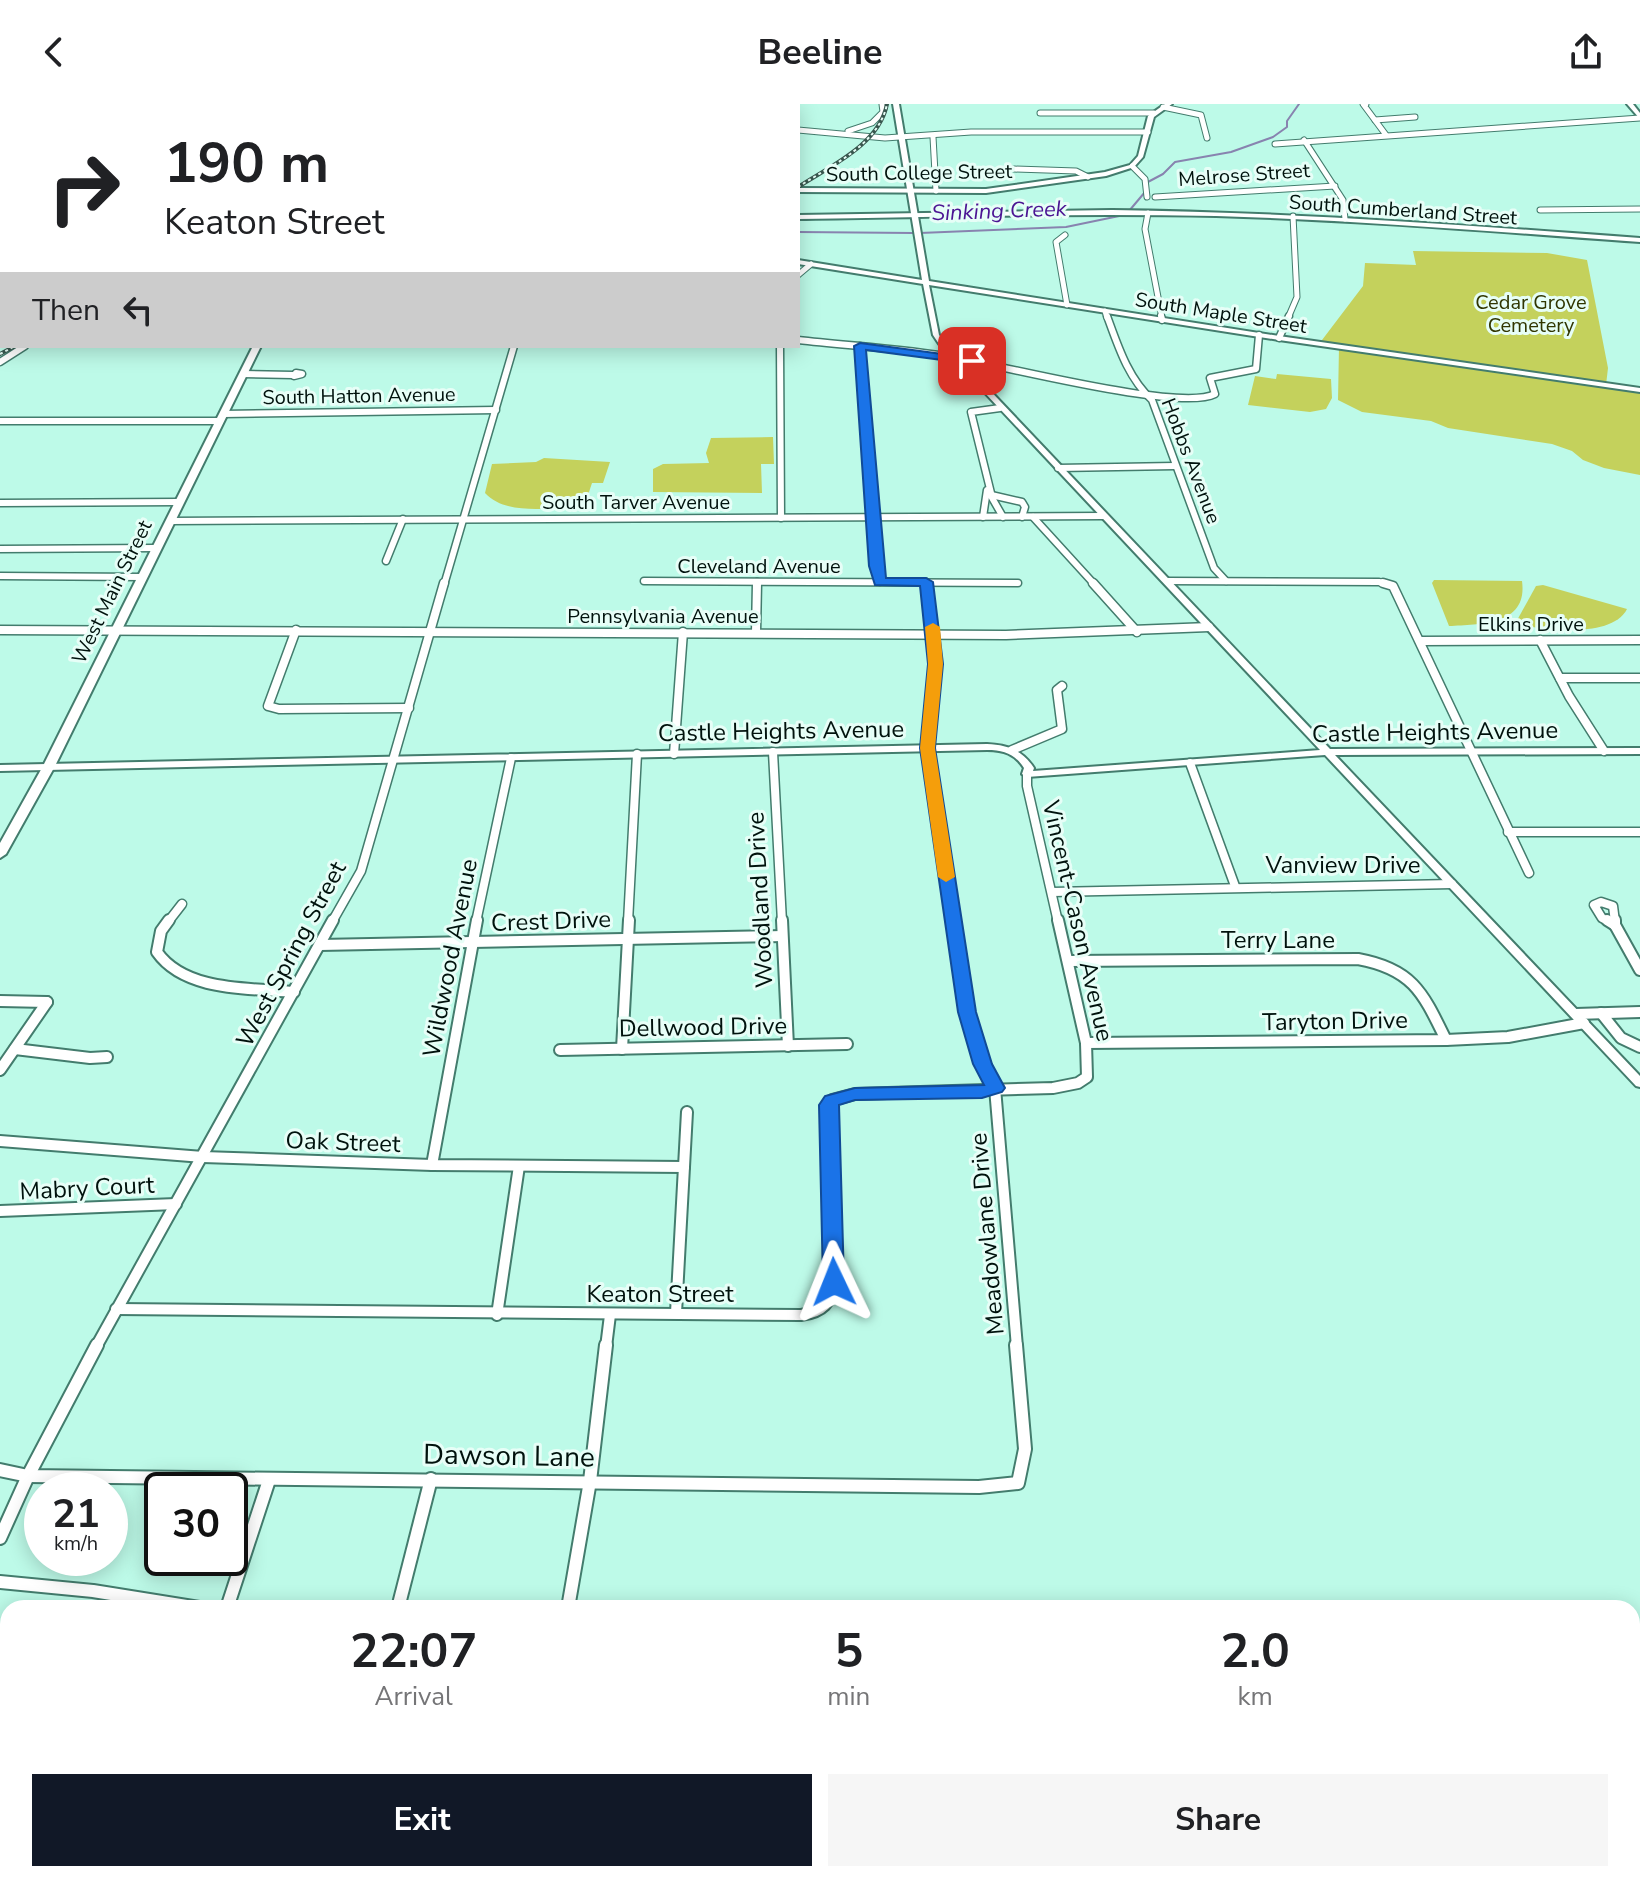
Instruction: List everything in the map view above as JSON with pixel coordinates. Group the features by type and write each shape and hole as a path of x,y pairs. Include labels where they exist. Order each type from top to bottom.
{"main road":[{"path":"1132,166 1143,151 1148,122 1154,113 1166,105"},
{"name":"South College Street","path":"800,190 994,190 1088,177 1132,166"},
{"name":"South Cumberland Street","path":"800,217 1164,213 1345,219 1640,242"},
{"name":"South Cumberland Street","path":"1294,218 1640,242"},
{"name":"West Main Street","path":"0,854 6,837 49,766 256,348"}],"street":[{"path":"846,132 877,119 883,112 882,104"},
{"path":"896,104 936,335 1000,408 1640,1083"},
{"path":"1366,104 1363,104 1386,135"},
{"path":"1630,104 1640,117"},
{"path":"1166,105 1201,115 1207,138"},
{"path":"1040,113 1154,113"},
{"path":"1375,120 1415,117"},
{"path":"1275,144 1640,117"},
{"path":"800,130 903,138 971,132 1148,132"},
{"path":"933,137 936,191"},
{"path":"1304,140 1345,205 1345,219"},
{"path":"1132,166 1144,177 1147,197"},
{"path":"1014,169 1076,171 1088,177"},
{"name":"Melrose Street","path":"1155,197 1335,186"},
{"path":"1540,210 1640,209"},
{"path":"1145,215 1162,320"},
{"path":"1279,338 1297,297 1294,218"},
{"path":"1065,235 1056,242 1067,305"},
{"name":"South Maple Street","path":"800,262 1259,335 1640,390"},
{"path":"800,273 811,264"},
{"name":"Hobbs Avenue","path":"1105,311 1120,352 1139,388 1149,395 1214,568 1226,581"},
{"path":"800,340 953,357 1149,395 1213,397 1215,394 1210,378 1256,369 1259,335"},
{"path":"860,346 880,582"},
{"path":"0,362 22,348"},
{"name":"West Spring Street","path":"30,1472 116,1309 361,871 513,348"},
{"path":"780,348 781,518"},
{"path":"243,374 293,375"},
{"path":"1000,408 971,412 989,493 1003,517"},
{"name":"South Hatton Avenue","path":"0,421 496,410"},
{"path":"1058,468 1175,466"},
{"path":"989,493 1022,502 1025,507 1022,517"},
{"path":"983,517 989,493"},
{"path":"0,503 179,502"},
{"name":"South Tarver Avenue","path":"170,521 1103,516"},
{"path":"1033,517 1137,632"},
{"path":"386,561 403,519"},
{"path":"0,549 156,548"},
{"path":"0,576 142,577"},
{"name":"Cleveland Avenue","path":"644,581 1018,583"},
{"path":"1167,581 1387,583 1397,591 1529,873"},
{"path":"756,632 757,582"},
{"name":"Meadowlane Drive","path":"926,582 934,634 935,678 928,748 967,1012 983,1064 995,1088 1025,1449 1018,1483"},
{"name":"Pennsylvania Avenue","path":"0,630 117,628 934,634 1137,632 1209,627"},
{"path":"296,630 268,706 279,709 409,708"},
{"path":"674,754 683,632"},
{"path":"1540,640 1604,751"},
{"name":"Elkins Drive","path":"1421,641 1640,640"},
{"path":"1560,678 1640,678"},
{"path":"1027,774 1026,762 1012,750 1062,729 1057,690 1062,686"},
{"name":"Castle Heights Avenue","path":"0,768 928,748 1012,750"},
{"name":"Castle Heights Avenue","path":"1027,774 1327,752 1470,749 1640,751"},
{"name":"Woodland Drive","path":"773,752 788,1046"},
{"path":"622,1049 637,754"},
{"name":"Wildwood Avenue","path":"432,1165 472,943 511,758"},
{"name":"Vanview Drive","path":"1190,763 1235,886"},
{"name":"Vincent-Cason Avenue","path":"995,1088 1079,1084 1089,1071 1069,961 1027,786 1027,774"},
{"path":"1508,832 1640,832"},
{"name":"Vanview Drive","path":"1052,892 1452,884"},
{"path":"182,904 165,924 157,943 159,957 167,967 192,979 294,992"},
{"path":"1615,925 1640,970"},
{"name":"Crest Drive","path":"320,945 782,936"},
{"name":"Terry Lane","path":"1069,961 1358,959 1384,963 1401,970 1419,988 1446,1040"},
{"path":"0,1001 47,1002 0,1070"},
{"path":"1576,1014 1640,1012"},
{"path":"1601,1013 1621,1038 1640,1047"},
{"name":"Taryton Drive","path":"1086,1043 1446,1040 1508,1037 1584,1023"},
{"name":"Dellwood Drive","path":"560,1050 847,1044"},
{"path":"15,1049 90,1058 107,1057"},
{"name":"Keaton Street","path":"116,1309 497,1315 801,1315 823,1311 829,1304 834,1282 829,1105 832,1100 855,1094 982,1092 995,1088"},
{"path":"676,1313 687,1112"},
{"name":"Oak Street","path":"0,1141 203,1157 432,1165 684,1167"},
{"path":"497,1315 519,1166"},
{"name":"Mabry Court","path":"0,1211 176,1204"},
{"path":"569,1600 590,1481 610,1315"},
{"name":"Dawson Lane","path":"0,1470 24,1475"},
{"name":"Dawson Lane","path":"128,1478 979,1487 1018,1483"},
{"path":"400,1600 431,1479"},
{"path":"230,1600 269,1480"},
{"name":"West Spring Street","path":"0,1538 24,1485"},
{"path":"0,1582 149,1600"}],"green space":[{"name":"Cedar Grove Cemetery","path":"1413,251 1547,253 1587,260 1608,368 1606,385 1640,390 1640,475 1604,468 1552,444 1448,428 1431,421 1362,412 1338,400 1339,347 1319,344 1363,286 1365,263 1416,265"},
{"path":"1277,374 1331,379 1332,398 1326,409 1310,412 1248,405 1255,376 1276,379"},
{"path":"773,437 774,464 761,464 762,493 653,492 653,469 663,464 709,463 706,453 711,438"},
{"path":"544,458 610,462 603,483 592,483 584,507 518,508 494,500 485,493 492,464 536,462"},
{"path":"1434,580 1522,581 1522,595 1518,606 1500,619 1449,626 1432,583"},
{"path":"1543,585 1627,609 1619,619 1592,629 1558,630 1515,624 1536,586"}],"waterway":[{"name":"Sinking Creek","path":"1146,183 1163,174 1175,162 1231,152 1273,137 1287,127 1287,121 1299,104"},
{"name":"Sinking Creek","path":"1129,211 1145,192"},
{"name":"Sinking Creek","path":"920,233 1066,227 1124,215"},
{"name":"Sinking Creek","path":"800,232 913,233"}],"railway":[{"path":"800,186 864,143 882,118 887,104"},
{"path":"0,354 11,348"}],"slow traffic":[{"path":"933,627 936,664 928,748 946,877"}],"route":[{"path":"834,1282 829,1105 832,1100 855,1094 982,1092 995,1088 983,1064 967,1012 928,748 936,664 926,582 880,582 876,566 860,346 972,361"}]}
